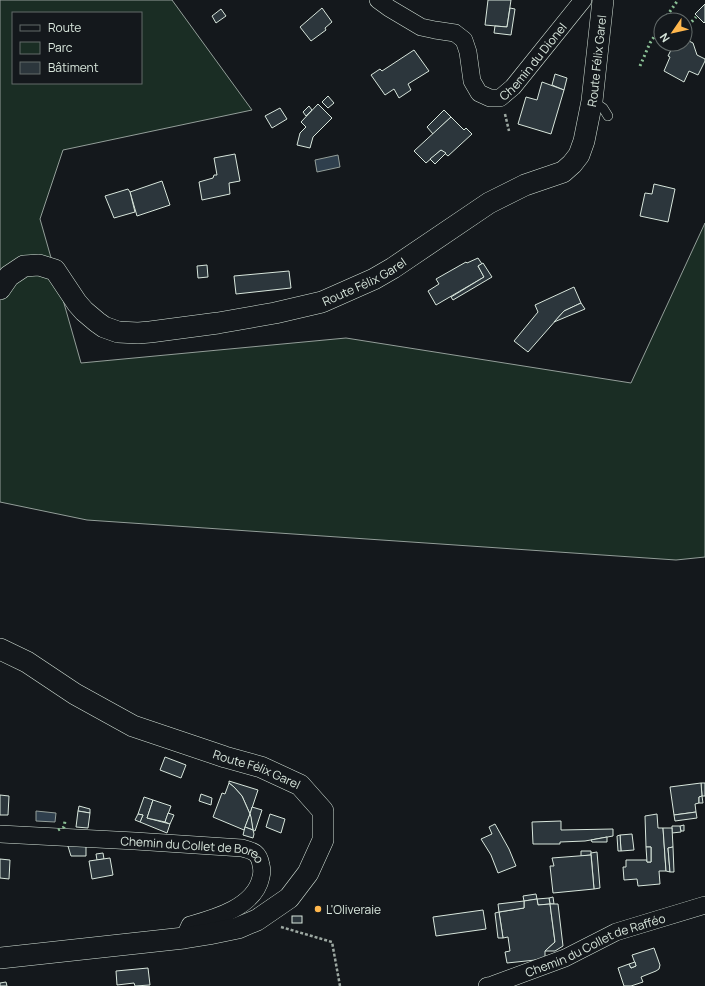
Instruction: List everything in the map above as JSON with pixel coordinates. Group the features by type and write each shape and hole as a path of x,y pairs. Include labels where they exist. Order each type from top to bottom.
{"street":[{"name":"Chemin du Dionel","path":"378,0 421,27 455,32 464,40 468,52 472,81 479,93 490,98 500,98 513,87 583,0"},
{"name":"Route Félix Garel","path":"0,289 9,276 24,266 39,264 55,270 77,303 90,317 104,327 118,332 127,333 150,332 218,323 275,313 322,302 374,279 393,268 489,203 525,185 562,172 572,164 579,155 584,141 592,100 603,0"},
{"name":"Route Félix Garel","path":"0,649 27,662 75,694 133,726 225,757 261,767 300,785 323,811 323,840 308,873 289,898 257,920 238,928 184,938 0,958"},
{"name":"Chemin du Collet de Boreo","path":"0,834 143,841 242,848 253,851 260,858 262,869 260,883 253,894 240,906 209,920 190,926 184,938"},
{"name":"Chemin du Collet de Rafféo","path":"486,986 492,986 565,958 616,932 705,905"}],"lane":[{"path":"592,100 604,108 608,116"}],"path":[{"path":"257,920 332,942 340,986"}],"green space":[{"path":"0,0 172,0 252,110 63,150 40,219 81,363 346,338 631,383 705,223 705,557 676,560 87,520 0,502"}],"water":[{"path":"338,155 340,167 317,172 315,160"},
{"path":"36,811 56,813 55,822 36,821"}],"building":[{"path":"488,0 511,0 507,27 485,25"},
{"path":"705,4 705,22 704,23 695,14"},
{"path":"322,8 332,22 325,28 326,30 311,41 300,27"},
{"path":"510,8 515,9 511,35 494,33 495,26 507,27"},
{"path":"221,9 226,16 216,23 212,16"},
{"path":"693,43 697,55 705,59 705,61 698,75 689,71 684,82 664,71 670,57 668,56 670,52 693,52"},
{"path":"414,50 429,71 408,84 411,90 399,98 394,89 385,95 371,75 380,69 382,71"},
{"path":"555,74 567,78 564,90 552,85"},
{"path":"542,82 564,90 551,134 518,124 526,97 537,100"},
{"path":"328,96 334,103 328,108 322,102"},
{"path":"318,104 332,118 313,137 310,148 297,145 300,133 306,127 301,122"},
{"path":"309,106 312,110 306,116 303,112"},
{"path":"280,108 287,119 272,128 265,116"},
{"path":"444,110 451,117 433,134 427,127"},
{"path":"451,117 464,130 466,128 472,134 448,156 441,150 426,163 414,151"},
{"path":"441,150 446,153 435,164 430,159"},
{"path":"235,154 240,181 229,183 230,194 202,200 199,182 213,178 214,175 217,175 214,158"},
{"path":"162,181 170,205 137,216 130,192"},
{"path":"654,184 675,189 668,222 640,216 645,193 652,194"},
{"path":"128,189 135,212 114,218 105,196"},
{"path":"478,258 482,264 478,266 484,277 436,305 428,291 439,284 436,279 466,262 467,263"},
{"path":"483,263 492,277 453,300 451,297 484,277 478,266"},
{"path":"207,265 208,277 198,278 197,266"},
{"path":"289,271 291,288 236,294 234,276"},
{"path":"574,287 581,303 564,311 528,352 514,341 538,312 535,305"},
{"path":"581,303 585,309 554,322 564,311"},
{"path":"165,757 186,765 181,778 160,770"},
{"path":"229,781 258,790 250,814 242,796 229,783"},
{"path":"229,783 242,796 250,814 244,830 213,817 222,793 225,794"},
{"path":"701,783 705,783 705,796 702,796"},
{"path":"701,783 702,796 699,797 699,803 695,804 696,812 674,815 670,787"},
{"path":"201,794 212,798 211,805 199,801"},
{"path":"0,795 9,796 8,815 0,815"},
{"path":"702,796 703,803 699,803 699,797"},
{"path":"144,797 153,800 147,818 170,824 167,833 140,822 143,815 138,814"},
{"path":"153,800 171,806 165,822 147,818"},
{"path":"79,806 90,809 90,813 78,811"},
{"path":"252,807 262,810 255,831 253,830 250,814"},
{"path":"78,811 90,813 88,828 76,827"},
{"path":"696,812 697,818 675,821 674,815"},
{"path":"168,813 174,815 170,824 165,822"},
{"path":"138,814 143,815 140,822 135,820"},
{"path":"250,814 251,817 253,830 245,827"},
{"path":"270,814 285,819 281,833 266,827"},
{"path":"657,814 658,828 663,828 666,871 659,871 660,884 638,886 637,879 624,880 623,867 626,867 626,860 647,860 647,862 651,862 651,847 646,847 645,816"},
{"path":"561,821 561,830 613,829 613,836 585,841 560,842 560,844 533,844 532,822"},
{"path":"495,824 509,849 516,866 498,873 491,855 481,839 492,834 489,827"},
{"path":"684,825 684,831 681,831 680,826"},
{"path":"672,826 680,826 681,832 672,833"},
{"path":"245,827 253,830 253,838 243,835"},
{"path":"663,828 672,828 673,847 668,848 670,872 666,871"},
{"path":"632,834 634,850 621,851 620,835"},
{"path":"620,835 621,851 618,851 617,836"},
{"path":"607,837 607,842 592,842 591,840"},
{"path":"67,843 86,843 86,856 71,856"},
{"path":"646,847 651,847 651,862 647,862"},
{"path":"673,847 674,872 670,872 668,848"},
{"path":"581,851 591,851 591,855 581,856"},
{"path":"597,852 600,888 594,889 591,853"},
{"path":"103,853 104,859 97,860 96,854"},
{"path":"591,855 594,889 553,893 550,866 554,866 552,858"},
{"path":"110,858 113,875 92,879 89,861"},
{"path":"0,859 10,860 9,879 0,878"},
{"path":"536,894 537,899 524,901 523,896"},
{"path":"553,897 554,904 550,904 549,898"},
{"path":"549,898 550,904 538,905 537,899"},
{"path":"537,899 538,905 550,904 555,942 545,951 545,959 507,963 505,952 510,951 508,937 503,938 499,912 524,908 524,901"},
{"path":"524,901 524,908 499,912 498,904"},
{"path":"550,904 558,904 563,946 555,951 545,951 555,942"},
{"path":"483,910 486,929 436,936 433,917"},
{"path":"499,912 503,938 498,938 495,913"},
{"path":"292,916 302,916 302,923 292,923"},
{"path":"654,948 660,965 659,969 641,977 643,982 631,986 624,986 618,968 629,964 631,968 636,966 632,955"},
{"path":"635,962 636,966 631,968 629,964"},
{"path":"148,968 150,985 135,986 134,983 117,985 116,971"},
{"path":"6,982 7,986 0,986 0,983"}],"hedge":[{"path":"670,12 678,0"},
{"path":"693,20 696,17"},
{"path":"640,66 653,38"},
{"path":"58,830 64,827 65,821"}],"place":[{"name":"L'Oliveraie","path":"318,909"}]}
